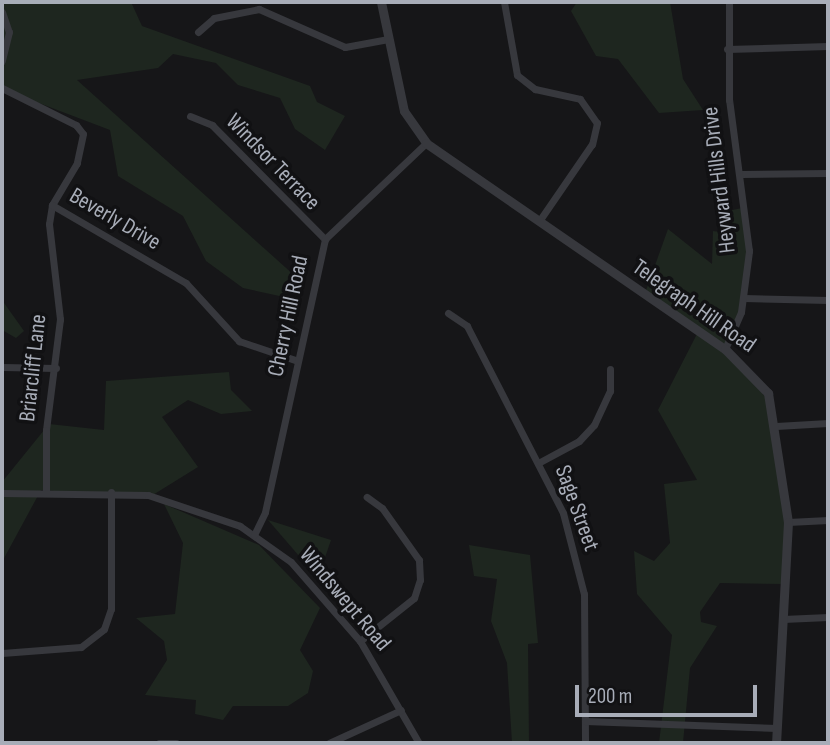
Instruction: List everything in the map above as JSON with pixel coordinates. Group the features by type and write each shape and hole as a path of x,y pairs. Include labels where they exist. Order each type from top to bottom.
{"street":[{"name":"Telegraph Hill Road","path":"381,2 408,121 426,143 725,349 763,384 776,426 788,522 776,743"},
{"path":"504,2 517,75 535,89 584,102 597,123 592,144 539,221"},
{"name":"Heyward Hills Drive","path":"725,349 744,298 749,238 727,49 729,2"},
{"path":"198,32 214,18 259,9 345,47 388,39"},
{"path":"2,12 9,32 2,61"},
{"path":"727,49 828,46"},
{"name":"Beverly Drive","path":"2,88 82,131 77,163 52,205 186,283 239,341 298,361"},
{"name":"Windsor Terrace","path":"190,116 212,125 325,239"},
{"name":"Cherry Hill Road","path":"254,535 265,513 325,239 426,143"},
{"path":"741,174 828,173"},
{"name":"Briarcliff Lane","path":"46,493 46,430 60,320 49,234 52,205"},
{"path":"744,298 828,300"},
{"name":"Sage Street","path":"448,313 467,326 540,462 563,513 584,594 585,743"},
{"path":"2,368 56,368"},
{"path":"540,462 579,441 594,425 610,391 610,369"},
{"path":"776,426 828,422"},
{"path":"2,653 81,647 104,629 111,609 111,492"},
{"name":"Windswept Road","path":"2,493 111,492 189,505 254,535 291,562 360,641 419,743"},
{"path":"360,641 414,598 420,580 419,560 382,508 367,497"},
{"path":"788,522 828,520"},
{"path":"783,619 828,617"},
{"path":"329,743 401,710"},
{"path":"585,722 688,723 777,729"},
{"path":"159,743 176,743"}],"shaded area":[{"path":"2,2 131,2 142,26 310,86 317,102 345,116 325,150 295,129 280,98 238,85 216,63 173,54 158,68 77,80 295,276 294,289 284,297 243,288 206,261 183,216 118,176 110,130 2,89"},
{"path":"577,2 670,2 683,79 703,110 659,113 618,59 596,56 571,11"},
{"path":"747,207 748,280 728,353 773,406 787,512 784,584 720,583 700,612 701,622 717,626 690,668 683,743 659,743 672,635 637,594 634,551 654,561 670,543 664,484 697,480 658,410 698,332 644,296 668,229 712,264 713,231 727,233 723,212"},
{"path":"2,300 24,331 16,338 2,330"},
{"path":"229,372 231,390 252,411 221,414 188,400 162,417 198,467 148,498 41,490 2,562 2,482 49,424 104,430 106,381"},
{"path":"164,504 259,545 320,608 300,650 313,671 308,693 288,706 233,706 223,720 195,714 196,700 145,695 167,660 164,641 136,618 175,614 183,543"},
{"path":"268,520 331,540 318,578"},
{"path":"469,545 530,555 538,643 528,644 529,743 512,743 507,663 491,621 497,579 474,576"}]}
